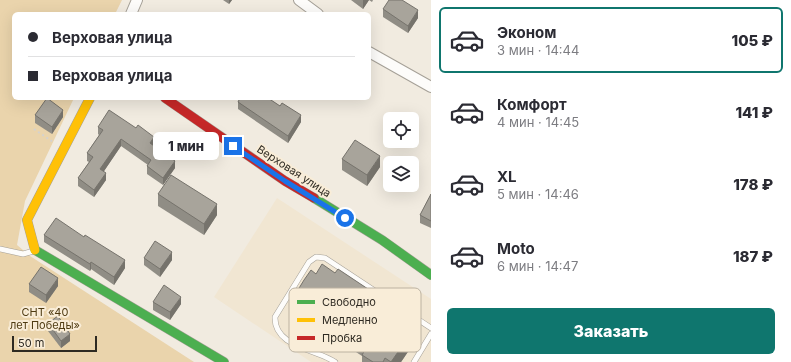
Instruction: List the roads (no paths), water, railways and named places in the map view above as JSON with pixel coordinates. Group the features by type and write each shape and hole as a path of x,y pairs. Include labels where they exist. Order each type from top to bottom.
{"street":[{"path":"132,12 137,0"},
{"path":"299,0 315,12"},
{"path":"371,53 431,87"},
{"path":"89,100 27,220 36,251 224,362"},
{"name":"Верховая улица","path":"168,100 285,181 382,240 409,261 431,275"}],"lane":[{"path":"0,249 23,254 36,251"},
{"path":"293,288 309,262 316,257 325,258 370,288"},
{"path":"289,294 275,317 275,326 280,334 289,340"},
{"path":"421,321 431,328"},
{"path":"421,350 431,334"},
{"path":"311,352 325,356 335,362"},
{"path":"414,362 420,352"}],"park label":[{"name":"СНТ «40 лет Победы»","path":"45,318"}]}
